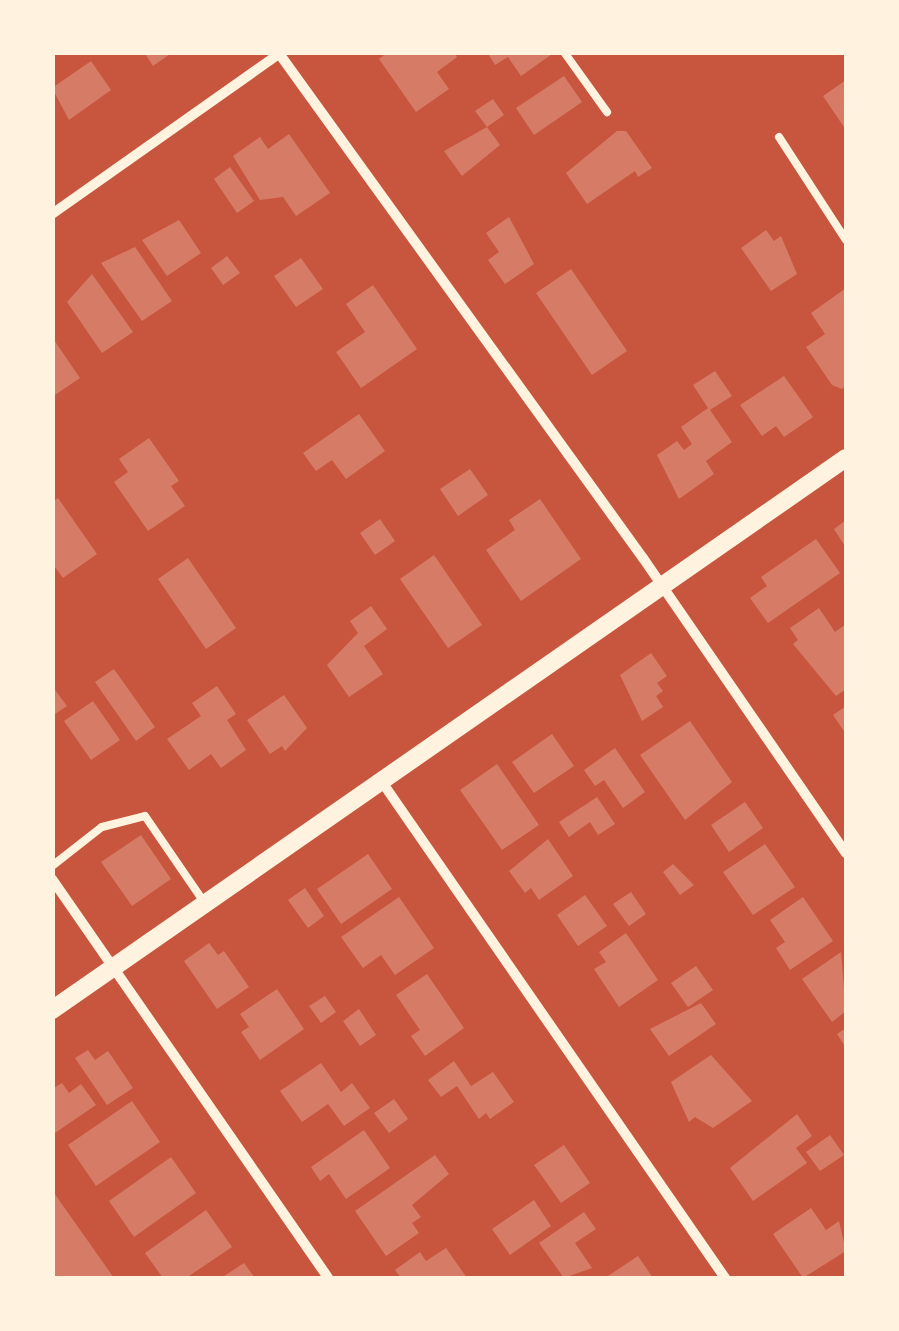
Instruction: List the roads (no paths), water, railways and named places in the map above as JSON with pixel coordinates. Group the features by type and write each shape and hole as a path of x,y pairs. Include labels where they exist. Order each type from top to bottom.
{"street":[{"path":"52,214 279,53 663,586 846,853"},
{"path":"52,1010 846,458"},
{"path":"382,782 725,1278"},
{"path":"52,879 328,1278"}],"lane":[{"path":"564,52 607,112"},
{"path":"779,137 846,240"},
{"path":"52,866 102,826 145,816 206,904"}]}
